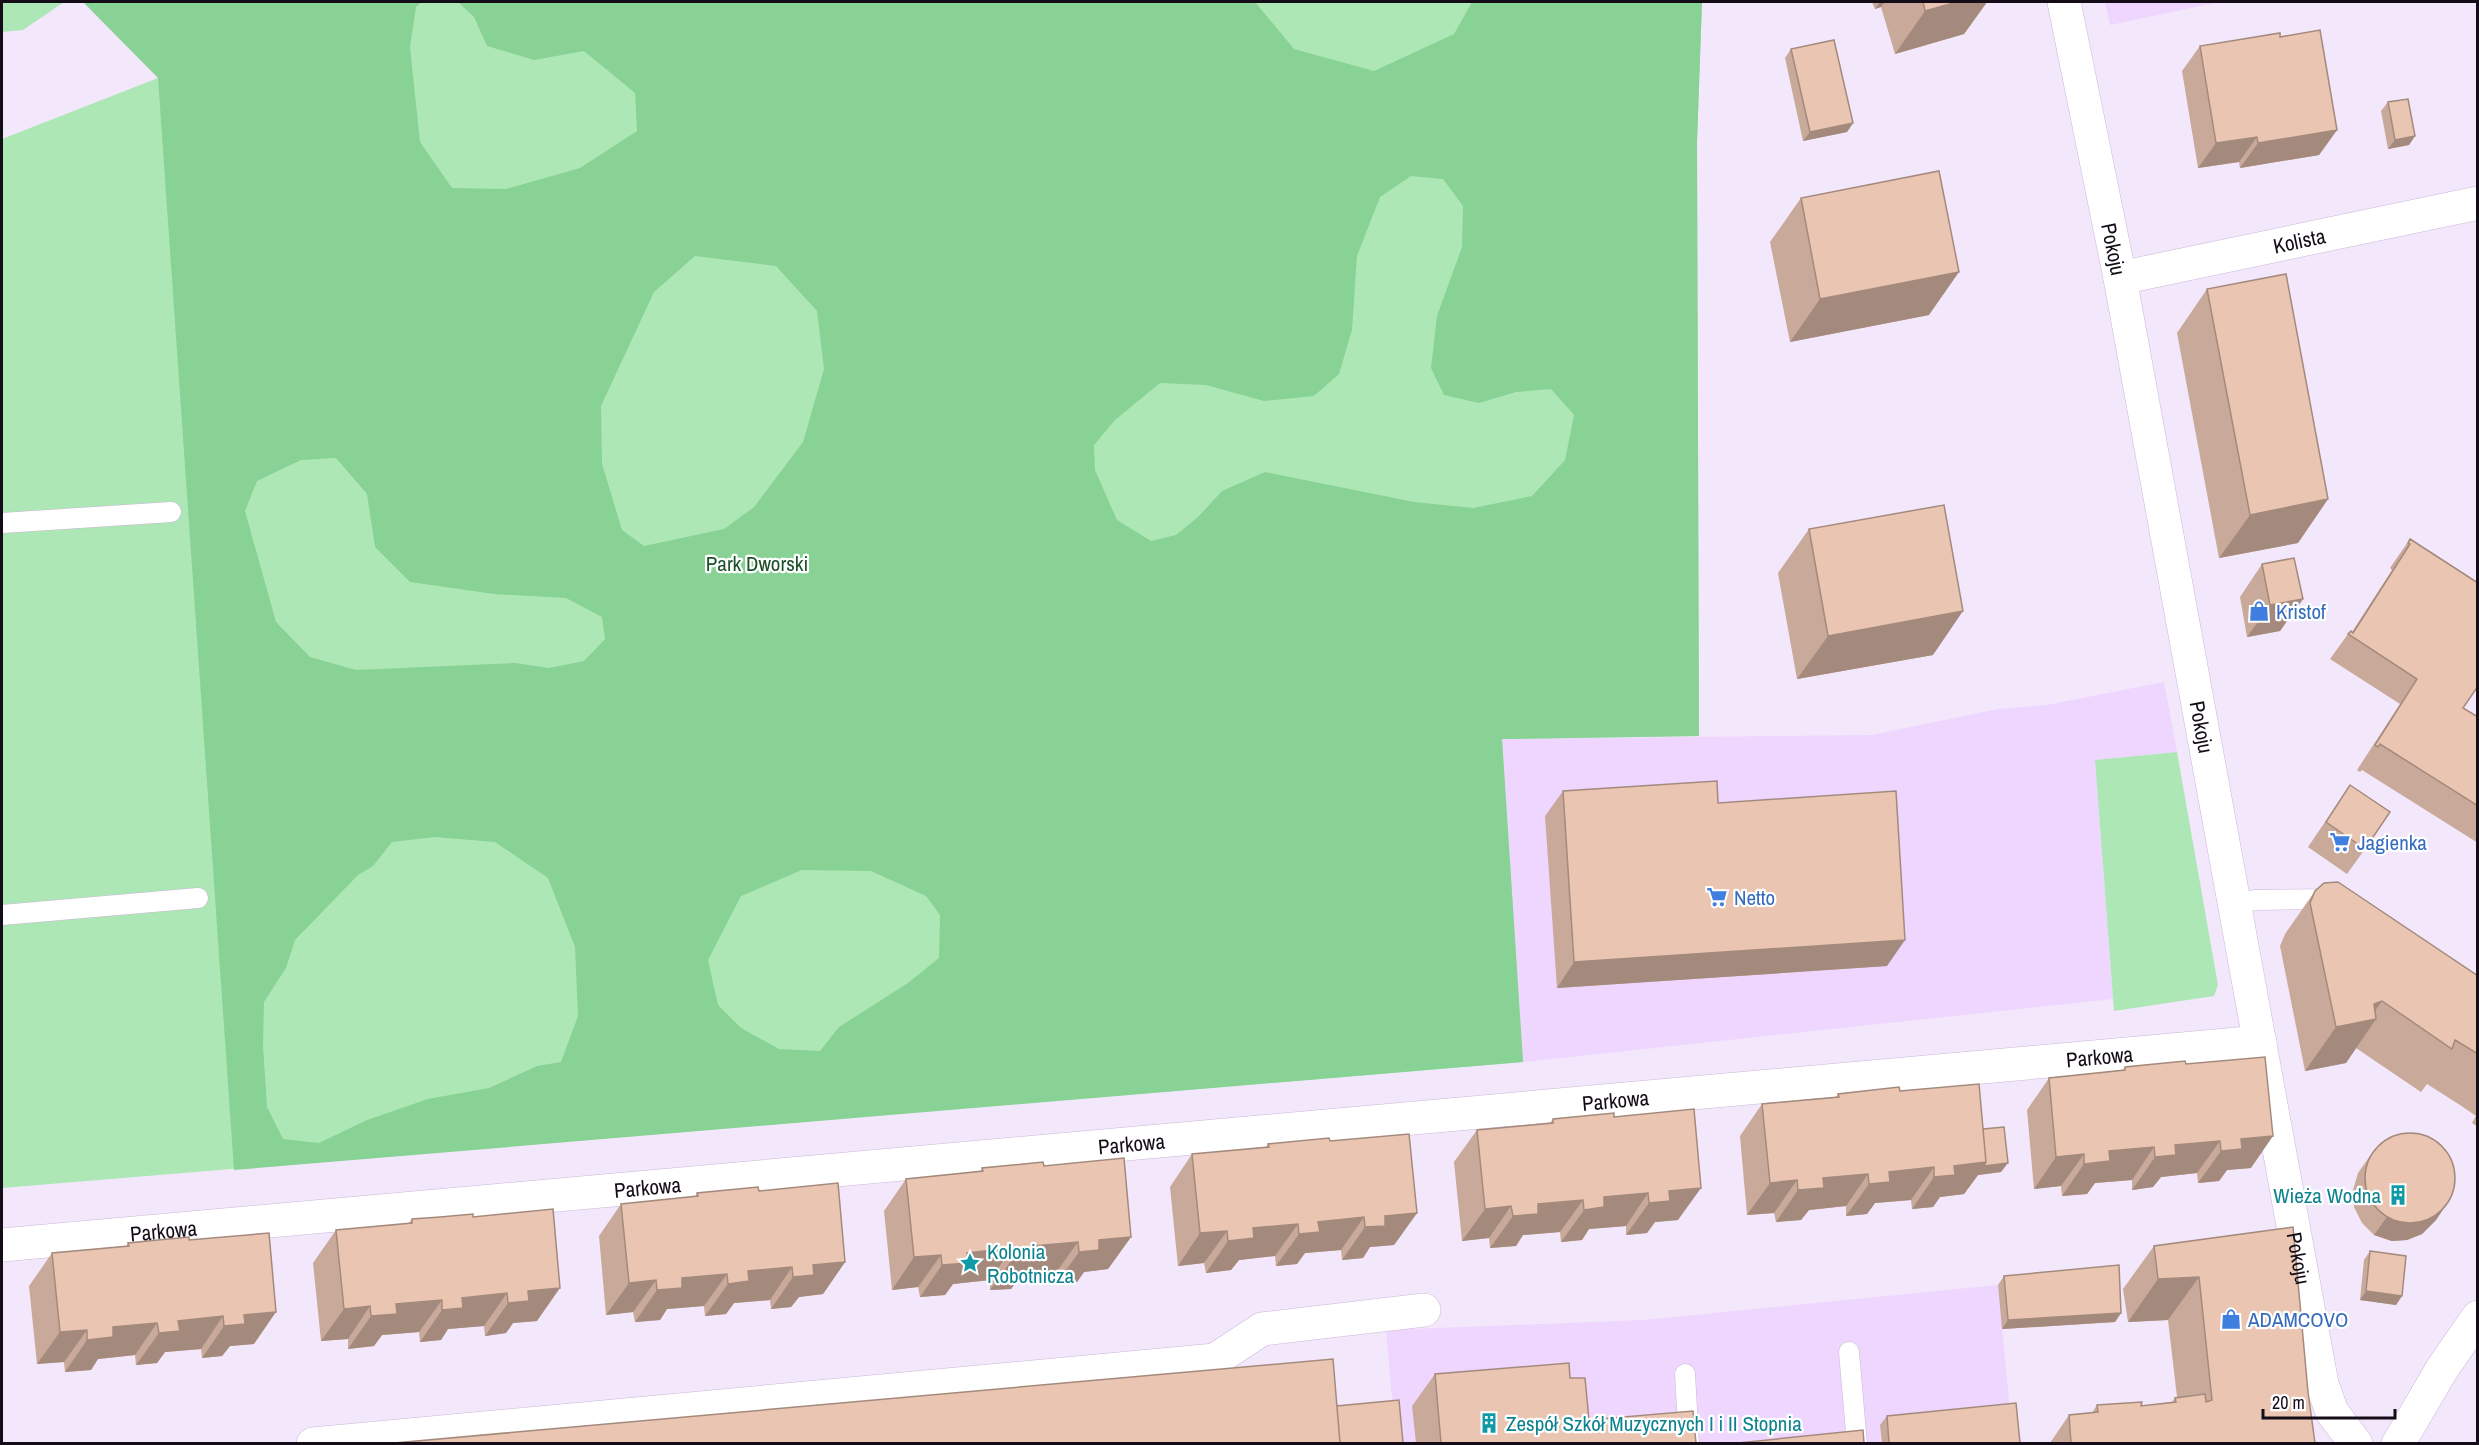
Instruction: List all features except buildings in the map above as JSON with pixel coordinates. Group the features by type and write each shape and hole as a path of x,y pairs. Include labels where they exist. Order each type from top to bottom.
{"street":[{"name":"Pokoju","path":"2069,2 2322,1384 2332,1412 2356,1443"},
{"name":"Kolista","path":"2120,278 2478,203"},
{"name":"Parkowa","path":"2,1245 2260,1042"},
{"path":"312,1443 1215,1360 1262,1329 1424,1310"},
{"path":"2398,1443 2442,1369 2478,1317"}],"lane":[{"path":"2,523 171,512"},
{"path":"2,915 198,898"},
{"path":"2234,903 2256,900 2334,898 2351,909"},
{"path":"1849,1352 1857,1443"},
{"path":"1685,1374 1689,1443"}],"shaded area":[{"path":"2105,2 2220,2 2110,25"},
{"path":"2164,682 2177,752 2095,760 2113,999 1523,1062 1502,739 1872,735 1998,709 2047,705"},
{"path":"1998,1285 2013,1443 1396,1443 1386,1330 1643,1320"}],"green space":[{"path":"2,2 64,2 23,30 2,32"},
{"name":"Park Dworski","path":"83,2 422,2 416,7 410,47 420,142 452,188 506,189 580,168 637,131 635,93 584,51 534,60 487,46 474,17 458,2 1255,2 1294,49 1374,71 1454,34 1472,2 1702,2 1697,142 1699,736 1502,739 1523,1062 234,1170 158,78","holes":["1411,176 1443,179 1463,206 1462,247 1437,316 1431,368 1444,395 1479,403 1516,392 1551,389 1574,415 1565,460 1532,496 1473,508 1414,502 1265,472 1222,491 1198,517 1176,535 1151,541 1117,520 1095,470 1094,445 1115,420 1160,383 1206,385 1264,401 1314,396 1339,374 1352,330 1357,256 1380,197","695,256 776,266 817,311 824,369 803,442 754,507 724,529 644,546 622,530 602,464 601,406 654,292","336,458 367,494 375,547 410,582 494,594 566,598 602,617 605,639 584,661 549,668 515,663 356,670 310,657 276,622 245,511 257,481 301,460","435,837 495,842 548,878 575,947 578,1016 561,1062 537,1066 489,1088 428,1099 367,1120 319,1143 283,1139 267,1107 263,1045 264,1002 286,968 295,940 358,875 373,866 392,842","802,870 871,871 926,896 940,915 939,958 908,983 839,1027 820,1051 779,1049 741,1028 718,1005 708,960 741,896"]},
{"name":"Park Dworski","path":"304,2 1702,2 1697,142 1699,736 1502,739 1523,1062 2,1188 2,139 158,78"},
{"path":"2177,752 2218,985 2214,996 2114,1011 2095,760"}],"place":[{"name":"Kristof","path":"2259,611"},
{"name":"Jagienka","path":"2340,842"},
{"name":"Netto","path":"1717,897"},
{"name":"Wieża Wodna","path":"2398,1195"},
{"name":"Kolonia Robotnicza","path":"970,1263"},
{"name":"ADAMCOVO","path":"2231,1319"},
{"name":"Zespół Szkół Muzycznych I i II Stopnia","path":"1489,1423"}]}
